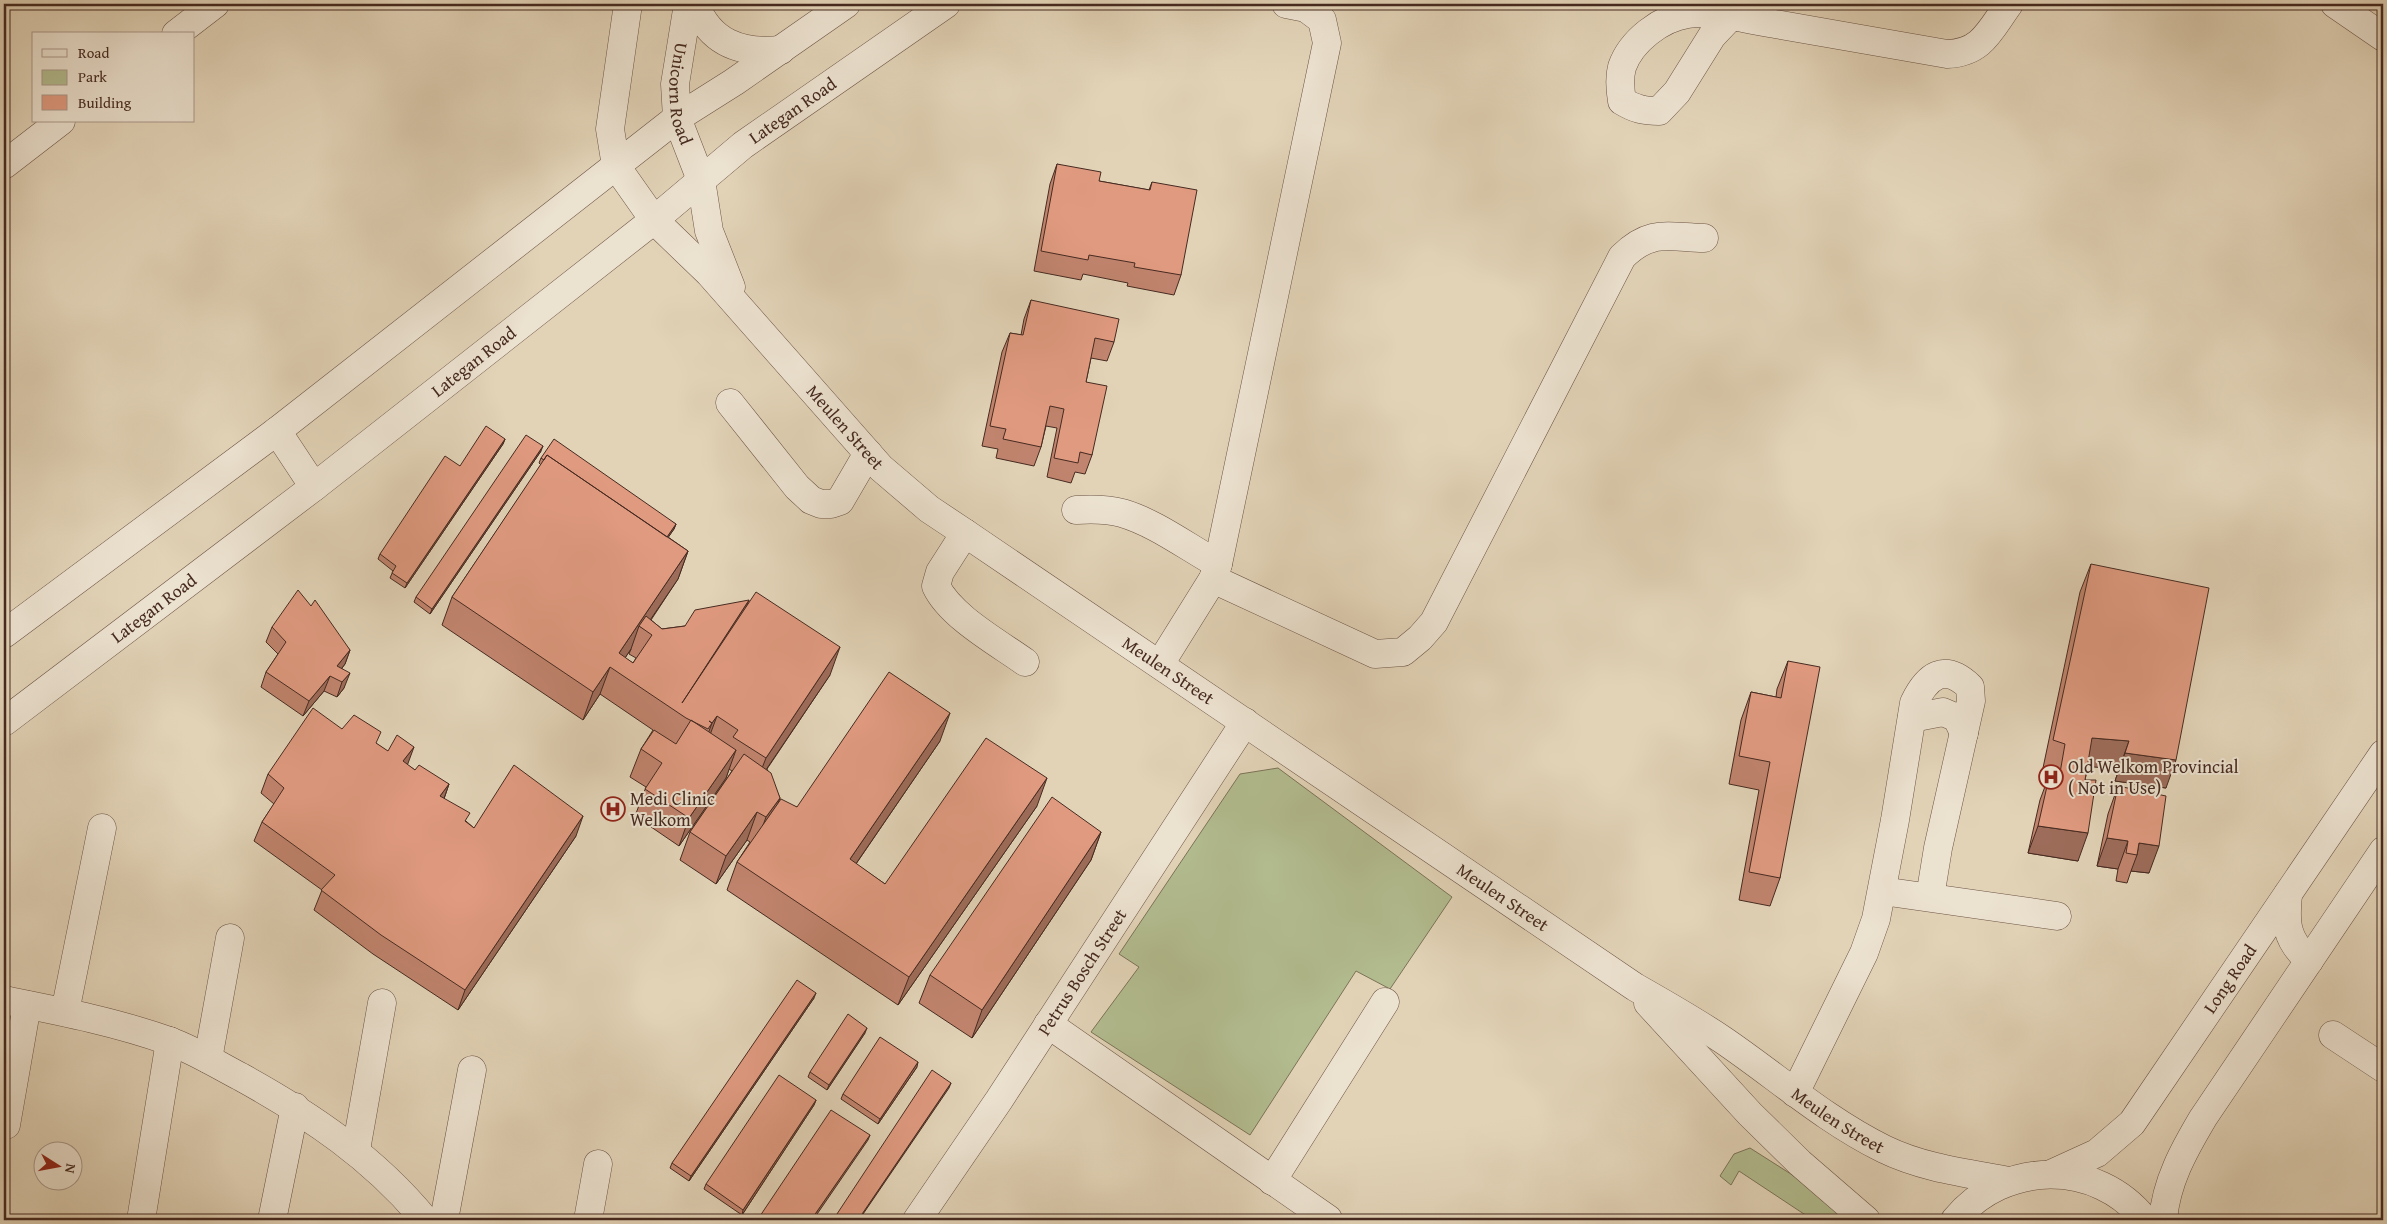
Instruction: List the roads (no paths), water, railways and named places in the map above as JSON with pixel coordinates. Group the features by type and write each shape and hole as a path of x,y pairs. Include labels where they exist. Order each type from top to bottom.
{"street":[{"path":"179,32 216,4"},
{"path":"628,4 610,129 616,166 654,220"},
{"name":"Unicorn Road","path":"688,4 675,84 676,118 701,180"},
{"path":"695,4 702,21 727,44 760,52 781,50"},
{"path":"4,634 277,431 676,118 781,50 846,4"},
{"name":"Lategan Road","path":"4,722 314,487 654,220 743,146 946,4"},
{"path":"1160,664 1216,571 1327,43 1322,20 1306,8 1286,4"},
{"path":"1730,16 1953,54 1975,48 2009,4"},
{"path":"2335,4 2380,28"},
{"path":"4,165 60,122"},
{"name":"Meulen Street","path":"701,180 709,232 721,266 740,307"},
{"name":"Meulen Street","path":"654,220 709,273 868,453 893,479 929,509 1635,987 1724,1040 1785,1087 1884,1149 1920,1163 2009,1181"},
{"path":"1076,510 1102,509 1122,513 1148,523 1216,571 1375,654 1403,652 1420,638 1434,622 1622,257 1636,244 1650,236 1704,238"},
{"path":"730,403 797,487 811,500 821,504 831,504 840,501 868,453"},
{"path":"277,431 314,487"},
{"path":"965,533 940,572 936,586 941,597 966,619 1025,662"},
{"path":"1750,1114 1785,1087 1864,953 1882,891 1914,703 1921,689 1930,678 1943,674 1954,676 1970,687 1971,701 1938,848 1930,897"},
{"path":"1912,718 1943,712 1957,718 1964,733"},
{"name":"Petrus Bosch Street","path":"917,1220 1048,1024 1245,722"},
{"name":"Long Road","path":"2051,1174 2097,1152 2132,1123 2383,754"},
{"path":"65,1012 102,828"},
{"path":"2163,1220 2172,1180 2183,1152 2203,1118 2383,852"},
{"path":"1882,891 2056,916"},
{"path":"2288,894 2286,916 2289,933 2295,947 2309,961"},
{"path":"208,1059 230,938"},
{"name":"Meulen Street","path":"1635,987 1750,1114 1800,1163 1866,1220"},
{"path":"6,1125 16,1002 65,1012 170,1041 208,1059 295,1107 356,1150 404,1209 425,1220"},
{"path":"1272,1181 1385,1002"},
{"path":"356,1150 382,1003"},
{"path":"1048,1024 1328,1219"},
{"path":"2333,1035 2383,1068"},
{"path":"141,1220 170,1041"},
{"path":"444,1220 472,1070"},
{"path":"272,1220 295,1107"},
{"path":"588,1220 598,1164"},
{"path":"1955,1220 1965,1208 1986,1192 2009,1181 2027,1176 2051,1174 2085,1178 2105,1186 2123,1198 2145,1220"}],"place":[{"name":"Old Welkom Provincial ( Not in Use)","path":"2051,777"},
{"name":"Medi Clinic Welkom","path":"613,809"}]}
